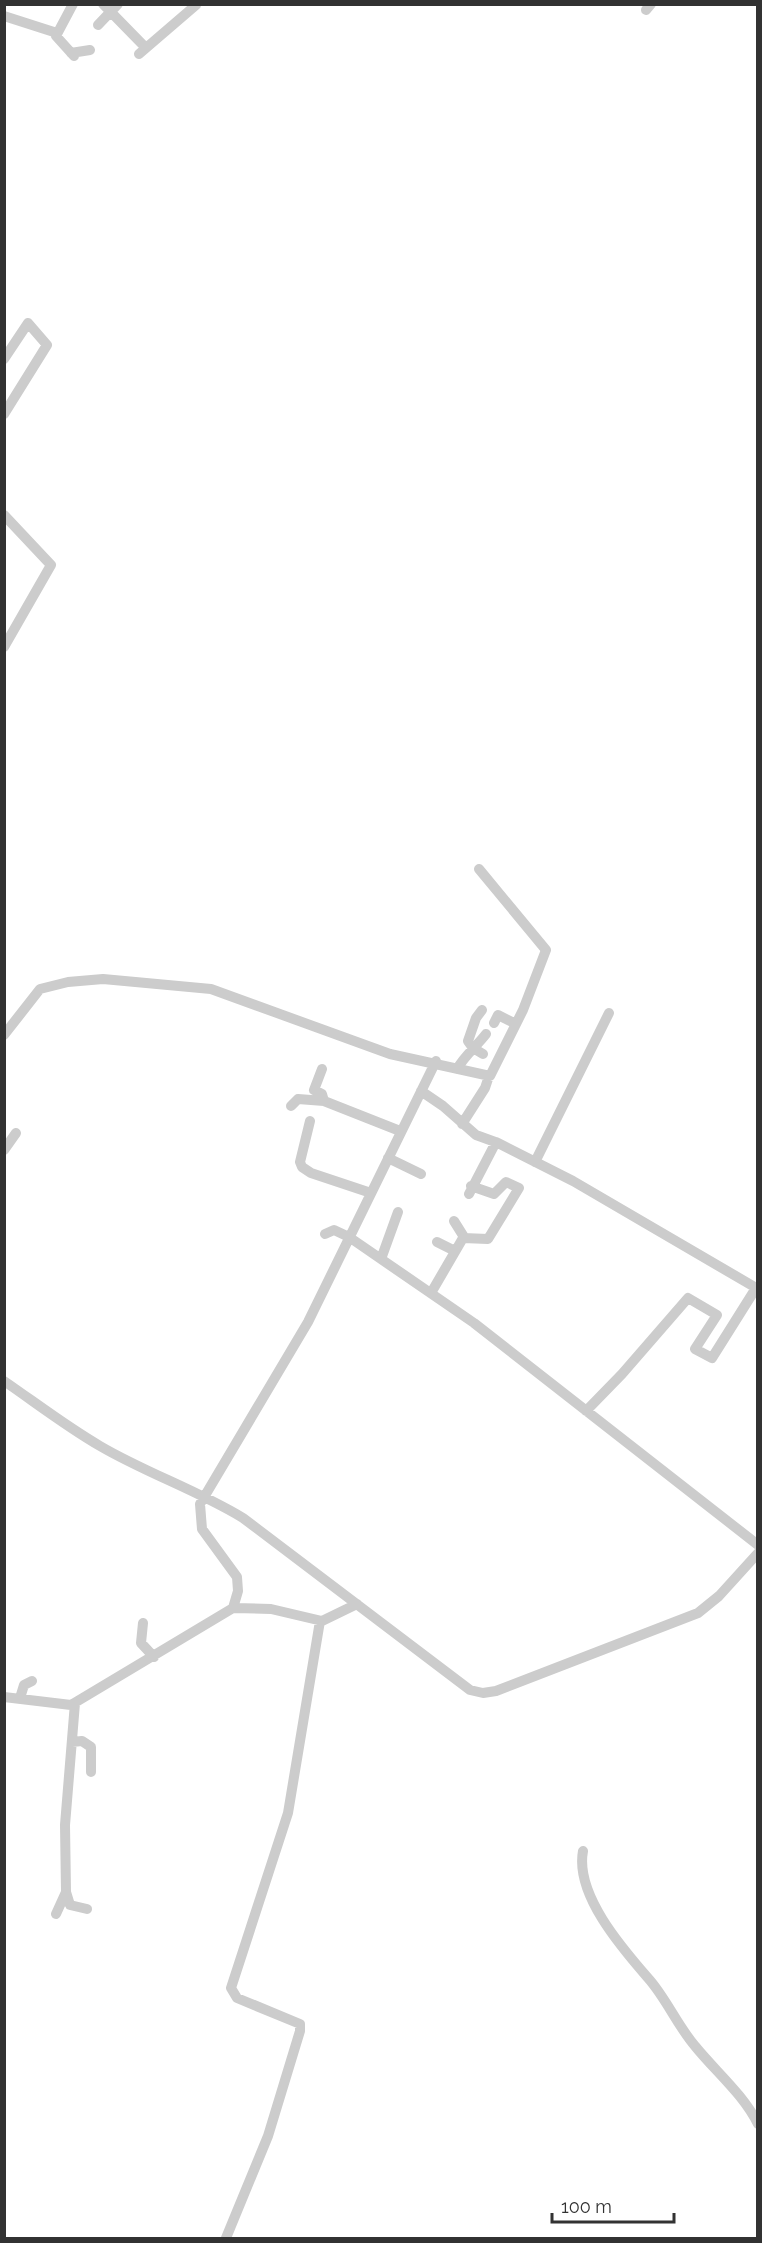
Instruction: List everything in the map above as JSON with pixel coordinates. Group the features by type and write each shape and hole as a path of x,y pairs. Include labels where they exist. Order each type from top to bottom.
{"street":[{"path":"73,4 57,33 60,41 72,55 90,50"},
{"path":"98,25 110,7 142,50 196,5"},
{"path":"4,16 57,33"},
{"path":"4,359 28,323 47,345 4,414"},
{"path":"4,515 51,565 4,647"},
{"path":"462,1124 489,1092 489,1076 516,1024 546,951 479,869"},
{"path":"4,1035 40,989 68,982 103,979 211,989 376,1050 489,1076"},
{"path":"482,1010 468,1037 473,1048 483,1054"},
{"path":"535,1162 609,1013"},
{"path":"494,1023 498,1015 516,1024"},
{"path":"457,1069 486,1035"},
{"path":"233,1608 238,1592 237,1577 202,1529 200,1504 308,1322 400,1131 436,1062"},
{"path":"322,1069 314,1090 322,1094 324,1101"},
{"path":"421,1091 480,1137 496,1142 573,1181 756,1287 717,1355 709,1357 695,1349 717,1315"},
{"path":"291,1106 298,1100 324,1101 400,1131"},
{"path":"310,1121 300,1162 302,1167 310,1173 371,1193"},
{"path":"464,1237 488,1239 519,1188 506,1182 494,1194 470,1190 496,1142"},
{"path":"388,1158 421,1174"},
{"path":"381,1259 398,1212"},
{"path":"454,1221 464,1237"},
{"path":"325,1234 334,1230 349,1237 474,1323 758,1545"},
{"path":"431,1293 464,1237"},
{"path":"437,1242 455,1251"},
{"path":"585,1411 622,1374 688,1298 734,1324"},
{"path":"4,1381 98,1445 142,1468 206,1496 243,1518 470,1690 489,1692 570,1664 698,1613 719,1596 758,1553"},
{"path":"4,1697 70,1705 233,1608 271,1609 320,1621 357,1604"},
{"path":"226,2238 268,2136 300,2031 300,2024 237,1998 231,1988 288,1813 320,1621"},
{"path":"143,1623 141,1643 154,1657"},
{"path":"20,1698 24,1685 32,1681"},
{"path":"75,1702 65,1825 66,1892 70,1905 87,1909"},
{"path":"72,1742 82,1741 91,1747 91,1772"},
{"path":"582,1851 580,1869 599,1913 624,1951 648,1978 692,2042 751,2110 758,2124"},
{"path":"56,1914 66,1892"}]}
